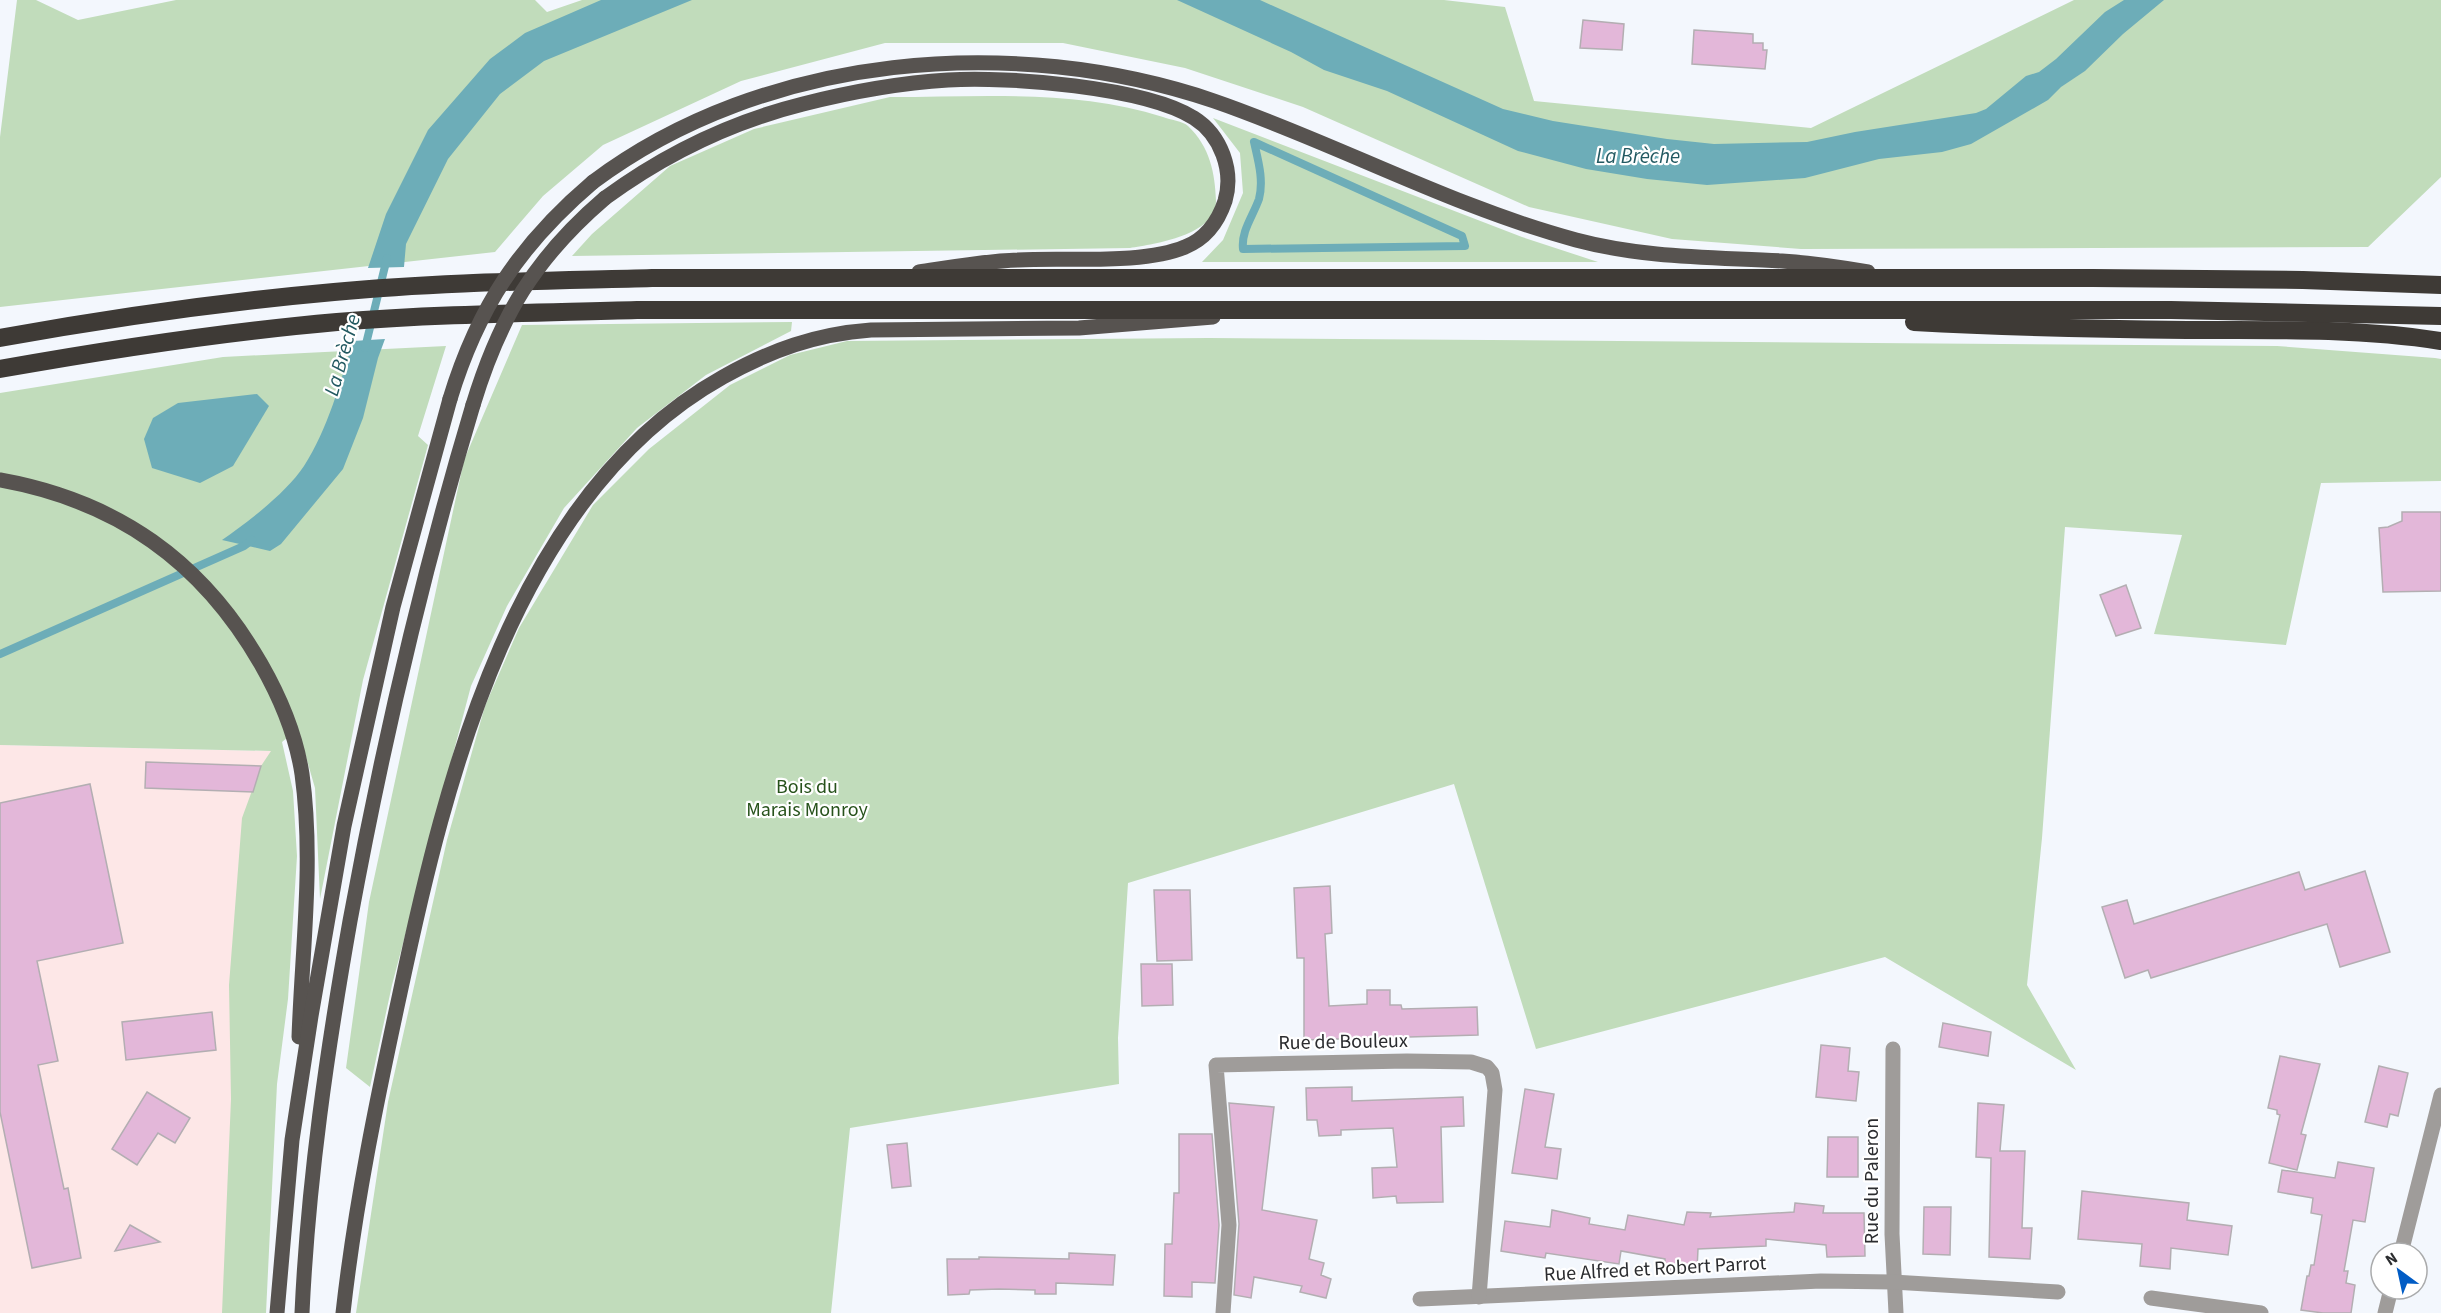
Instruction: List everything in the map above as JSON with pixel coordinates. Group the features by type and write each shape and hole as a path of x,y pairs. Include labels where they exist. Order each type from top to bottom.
{"highway":[{"path":"0,338 102,321 334,292 652,278 2292,280 2441,285"},
{"path":"0,369 198,338 339,322 422,317 730,309 2210,310 2441,316"},
{"path":"1700,310 2048,329 2333,331 2441,341"}],"main road":[{"path":"277,1313 297,1106 327,917 359,751 393,607 463,357 479,321 509,271 547,225 593,182 637,153 679,130 750,101 803,85 895,67 954,63 1018,64 1102,73 1193,94 1286,129 1440,194 1576,240 1645,253 1811,263 1916,279"},
{"path":"302,1313 316,1140 356,884 410,632 473,405 492,347 518,297 546,256 605,198 649,167 677,152 759,117 853,93 950,80 1009,81 1072,86 1116,93 1167,106 1200,123 1214,138 1225,160 1227,183 1222,211 1207,233 1198,240 1176,250 1143,257 982,263 878,278"},
{"path":"343,1313 355,1226 378,1094 415,926 461,755 498,654 538,570 585,500 627,449 674,410 713,383 770,353 820,336 901,329 1079,328 1296,310"},
{"path":"0,480 62,494 84,502 122,522 157,545 193,575 224,607 253,650 285,710 302,773 307,848 297,1106"}],"street":[{"name":"Rue du Paleron","path":"1893,1049 1893,1282 1896,1313"},
{"name":"Rue de Bouleux","path":"1223,1313 1229,1225 1215,1065 1407,1061 1471,1062 1487,1067 1492,1073 1495,1090 1479,1297"},
{"path":"2404,1241 2441,1095"},
{"name":"Rue Alfred et Robert Parrot","path":"1420,1299 1798,1282 1893,1282 2058,1292"},
{"path":"2151,1298 2261,1313"}],"shaded area":[{"path":"0,745 271,751 251,1313 0,1313"}],"green space":[{"path":"17,0 36,0 78,20 176,0 535,0 547,12 582,0 1444,0 1505,7 1534,101 1811,128 2074,0 2441,0 2441,177 2368,247 1801,249 1672,239 1529,207 1303,107 1185,68 1063,43 885,43 741,81 603,145 543,196 495,252 0,307 0,137"},
{"path":"890,97 1062,98 1130,108 1186,124 1202,143 1210,161 1216,201 1213,213 1206,222 1182,236 1130,248 572,256 592,234 670,166 754,129"},
{"path":"1213,118 1522,237 1598,262 1202,262 1223,240 1243,193 1240,153"},
{"path":"792,322 791,331 706,375 637,428 564,508 507,606 471,686 392,985 370,1087 346,1068 369,902 464,460 522,325"},
{"name":"Bois du Marais Monroy","path":"1209,338 2277,346 2435,358 2441,359 2441,481 2321,483 2286,645 2154,634 2182,535 2065,527 2042,838 2027,985 2076,1070 1885,957 1536,1049 1454,784 1128,883 1118,1038 1119,1084 850,1128 831,1313 356,1313 388,1102 447,840 485,706 519,628 593,505 649,449 730,385 790,355 847,341"},
{"path":"446,346 418,436 428,445 363,680 320,899 315,788 298,729 282,742 293,791 297,856 288,999 277,1084 266,1313 222,1313 231,1099 229,985 242,818 261,766 271,751 0,745 0,393 223,357"}],"water":[{"name":"La Brèche","path":"601,0 692,0 544,61 500,94 448,159 406,244 404,267 368,268 386,214 428,130 490,59 525,33"},
{"name":"La Brèche","path":"1177,0 1260,0 1503,109 1553,121 1714,144 1807,142 1976,113 1986,109 2026,76 2039,72 2056,59 2105,12 2124,0 2164,0 2123,34 2085,71 2061,87 2048,100 1971,144 1942,152 1879,159 1805,178 1707,185 1647,179 1586,169 1518,151 1387,91 1324,70 1291,52"},
{"name":"La Brèche","path":"385,339 363,418 343,469 281,544 270,551 222,540 277,497 304,466 327,421 353,341"},
{"path":"257,394 269,406 233,466 200,483 152,468 144,439 153,418 178,403"}],"building":[{"path":"1583,20 1624,24 1622,50 1580,48"},
{"path":"1694,30 1753,34 1753,43 1763,43 1763,50 1767,50 1765,69 1692,64"},
{"path":"2402,512 2441,512 2441,591 2383,592 2379,528 2402,521"},
{"path":"2126,585 2141,628 2116,636 2100,595"},
{"path":"146,762 261,766 253,792 145,788"},
{"path":"90,784 123,943 37,961 58,1061 38,1065 64,1189 68,1188 81,1258 32,1268 0,1112 0,803"},
{"path":"2365,871 2390,952 2340,967 2327,924 2151,978 2148,970 2125,978 2102,907 2127,900 2134,924 2299,872 2305,890"},
{"path":"1330,886 1332,933 1325,934 1329,1006 1367,1004 1367,990 1390,990 1390,1005 1401,1005 1402,1009 1477,1007 1478,1035 1304,1040 1304,958 1297,958 1294,888"},
{"path":"1154,890 1190,890 1192,960 1157,961"},
{"path":"1141,964 1172,964 1173,1005 1142,1006"},
{"path":"212,1012 216,1050 126,1060 122,1022"},
{"path":"1943,1023 1991,1032 1988,1056 1939,1047"},
{"path":"1821,1045 1850,1048 1848,1071 1859,1072 1856,1101 1816,1097"},
{"path":"2280,1056 2320,1064 2301,1134 2306,1135 2297,1170 2269,1163 2280,1115 2277,1114 2277,1110 2268,1108"},
{"path":"2379,1066 2408,1073 2398,1116 2390,1114 2387,1127 2365,1122"},
{"path":"1352,1087 1352,1101 1463,1097 1464,1126 1441,1127 1443,1202 1397,1203 1396,1196 1373,1198 1372,1168 1397,1167 1393,1128 1341,1130 1341,1135 1319,1136 1317,1120 1307,1120 1306,1088"},
{"path":"1525,1089 1554,1094 1545,1147 1561,1149 1557,1179 1512,1173"},
{"path":"147,1092 190,1118 175,1143 158,1133 137,1165 112,1149"},
{"path":"1229,1103 1274,1107 1262,1210 1317,1220 1309,1259 1324,1263 1321,1275 1331,1279 1326,1298 1300,1292 1302,1286 1254,1277 1251,1298 1234,1295 1239,1224"},
{"path":"1978,1103 2004,1105 2000,1151 2025,1151 2022,1228 2032,1228 2030,1259 1989,1257 1991,1158 1976,1157"},
{"path":"1179,1134 1212,1134 1219,1225 1215,1283 1192,1282 1192,1297 1164,1296 1165,1244 1172,1244 1174,1193 1179,1193"},
{"path":"1828,1137 1858,1137 1858,1177 1827,1177"},
{"path":"907,1143 911,1186 892,1188 887,1145"},
{"path":"2338,1162 2374,1168 2365,1222 2353,1220 2344,1271 2348,1271 2346,1283 2355,1285 2351,1313 2301,1310 2307,1276 2309,1276 2311,1265 2314,1265 2322,1215 2311,1213 2313,1198 2278,1192 2282,1170 2335,1178"},
{"path":"2082,1191 2189,1203 2187,1220 2232,1226 2228,1255 2171,1248 2170,1269 2140,1266 2142,1244 2078,1239"},
{"path":"1795,1203 1824,1206 1823,1213 1864,1213 1865,1256 1827,1257 1826,1245 1766,1239 1766,1246 1698,1249 1697,1270 1665,1270 1665,1259 1621,1251 1619,1264 1546,1253 1545,1258 1501,1251 1505,1221 1550,1227 1552,1210 1590,1218 1589,1224 1625,1230 1628,1215 1684,1225 1687,1212 1711,1213 1710,1217 1794,1212"},
{"path":"1924,1207 1951,1207 1950,1255 1923,1254"},
{"path":"130,1225 160,1242 115,1251"},
{"path":"1069,1253 1115,1255 1113,1285 1056,1283 1056,1294 1035,1294 1035,1290 999,1289 970,1290 969,1294 948,1295 947,1259 979,1259 979,1257 1069,1259"}],"waterway":[{"path":"1254,142 1462,236 1465,246 1243,249 1246,230 1259,199 1261,185 1254,142"},
{"name":"La Brèche","path":"365,348 387,258"},
{"name":"La Brèche","path":"0,654 244,546 252,540"}]}
